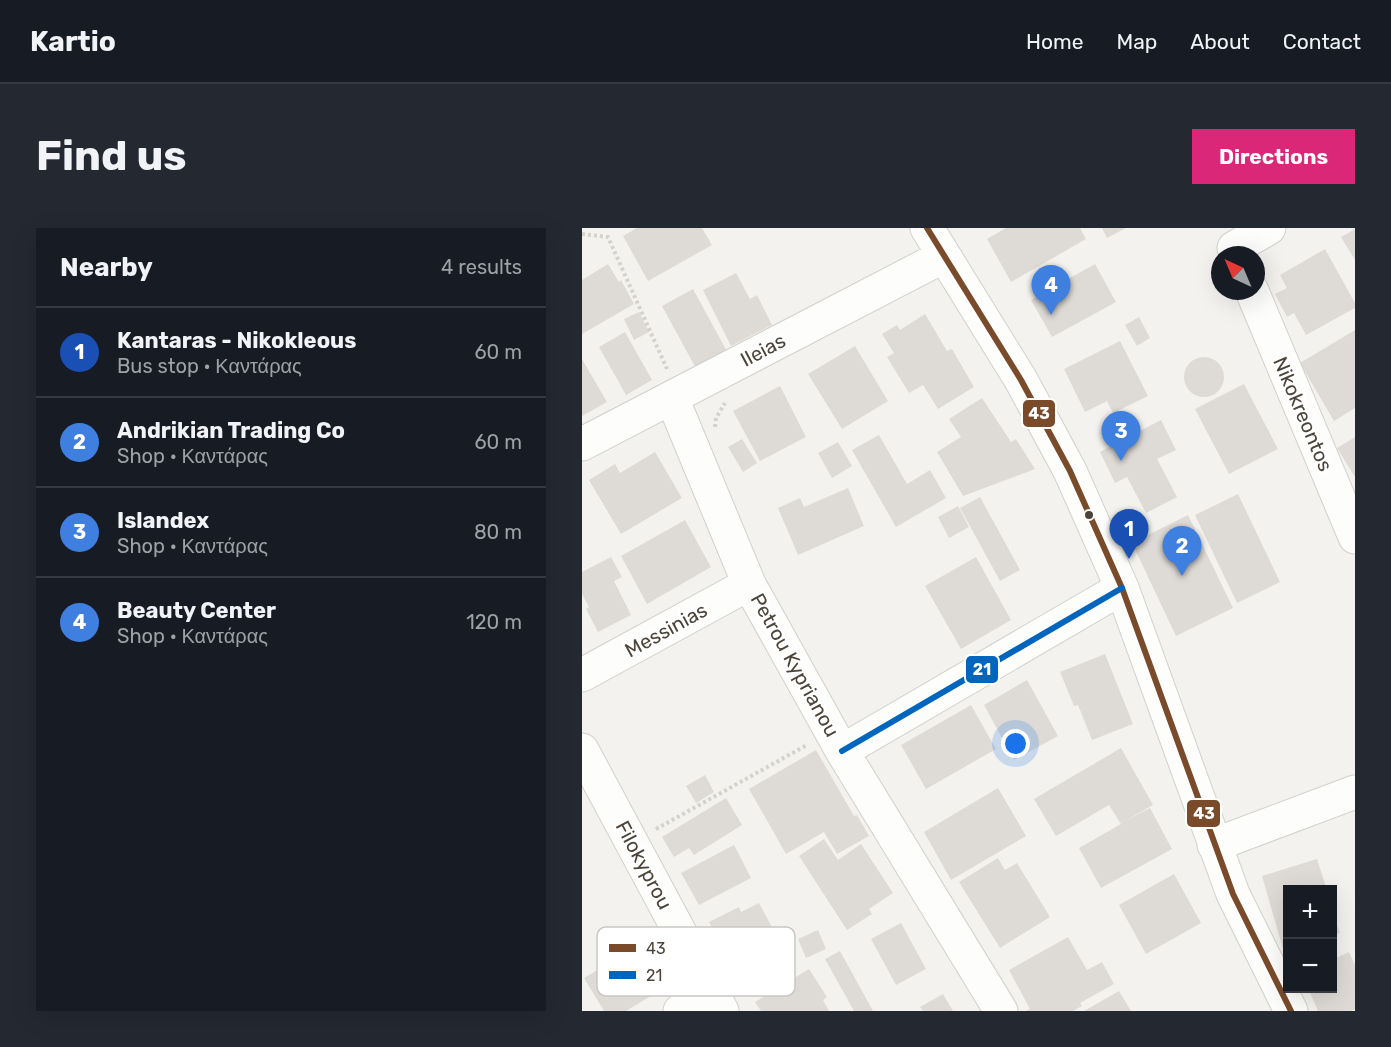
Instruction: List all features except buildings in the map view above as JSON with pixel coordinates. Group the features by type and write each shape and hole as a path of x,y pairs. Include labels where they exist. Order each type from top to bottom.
{"street":[{"path":"927,228 1021,380 1070,471 1122,588 1233,894 1292,1011"},
{"path":"1231,244 1269,228"},
{"name":"Ileias","path":"582,444 944,256"},
{"name":"Nikokreontos","path":"1256,300 1355,537"},
{"name":"Petrou Kyprianou","path":"676,396 749,584 837,741 1001,1011"},
{"name":"Messinias","path":"582,675 749,584"},
{"path":"837,741 1122,588"},
{"name":"Filokyprou","path":"582,750 677,927"},
{"path":"1214,845 1355,792"},
{"path":"680,1011 717,1003"}],"path":[{"path":"582,234 608,237 676,396"},
{"path":"632,843 837,741"}],"transit line":[{"name":"43","path":"927,228 1021,380 1070,471 1122,588 1233,894 1291,1011"},
{"name":"21","path":"842,751 1122,588"}],"place":[{"name":"Beauty Center","path":"1051,315"},
{"name":"Islandex","path":"1121,461"},
{"name":"Kantaras - Nikokleous","path":"1129,559"},
{"name":"Andrikian Trading Co","path":"1182,576"}]}
